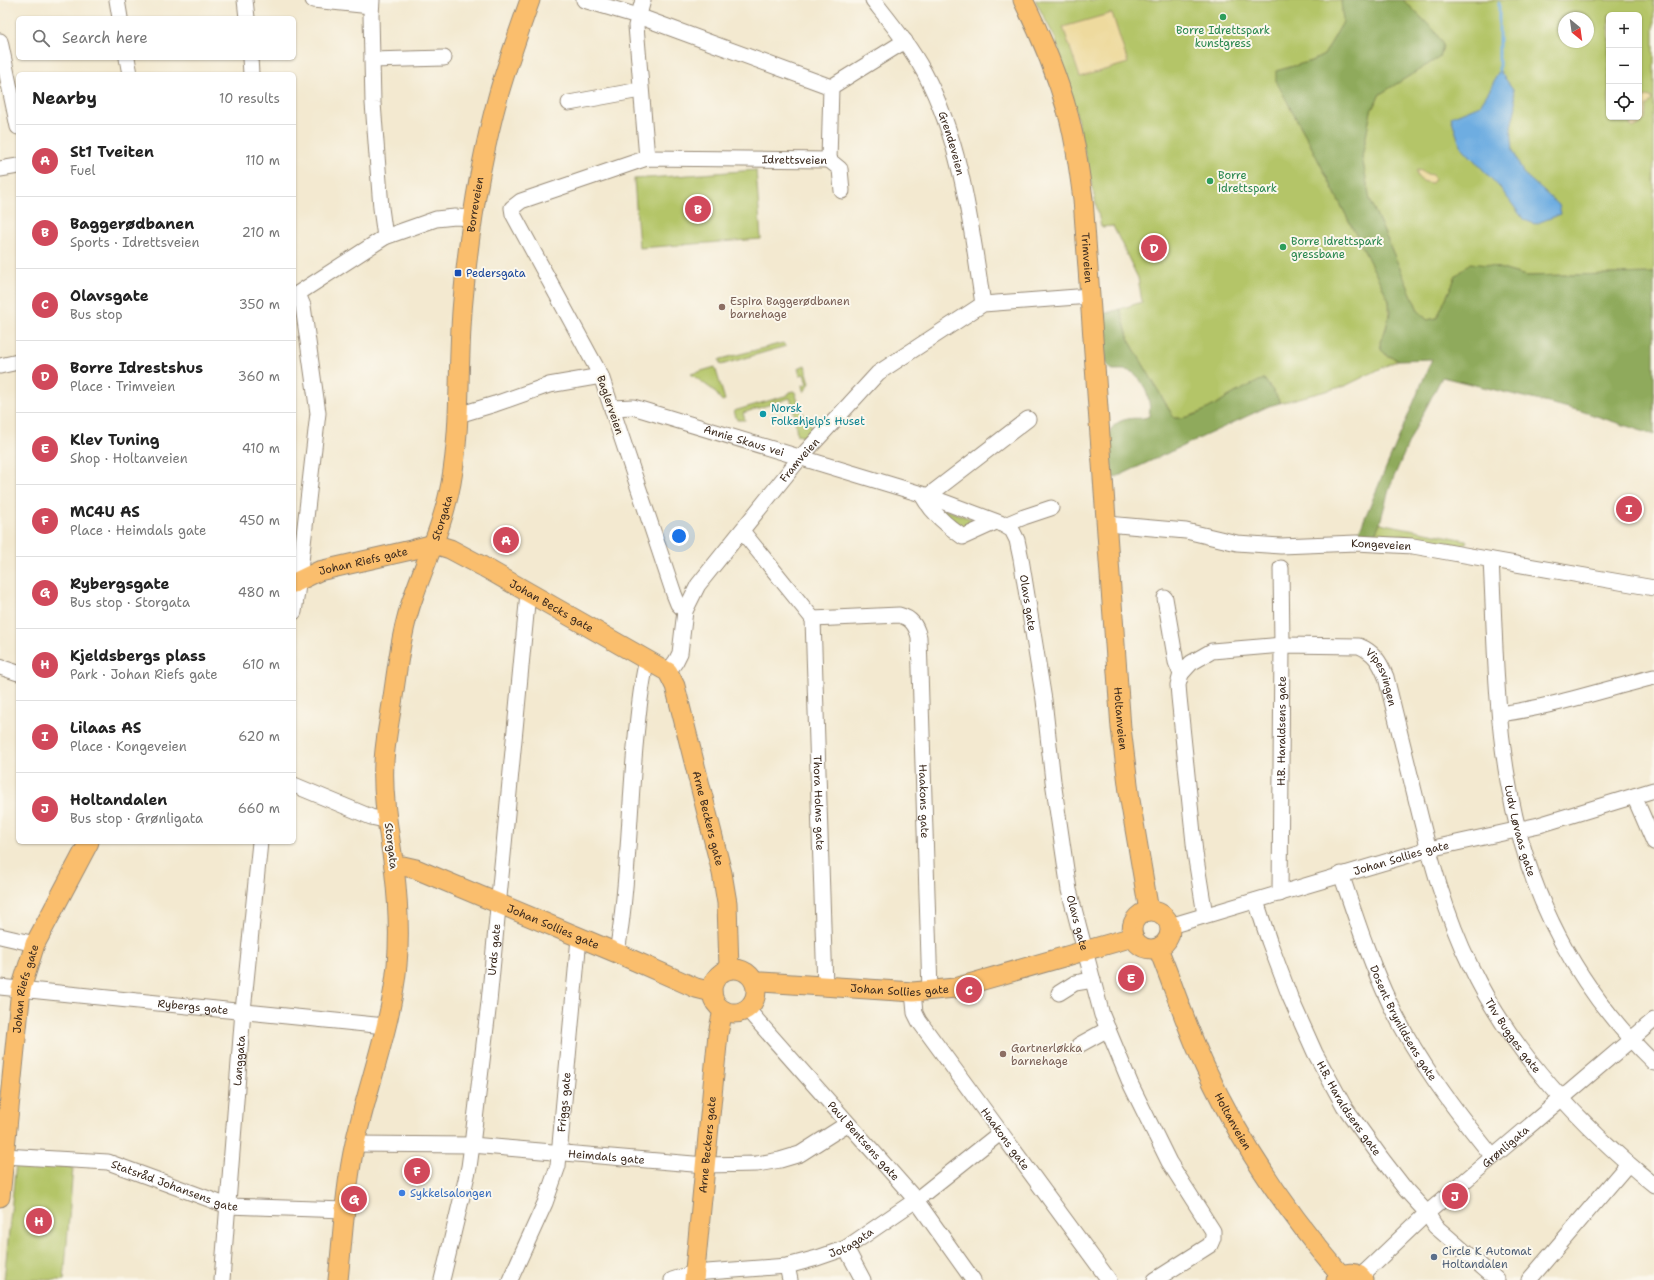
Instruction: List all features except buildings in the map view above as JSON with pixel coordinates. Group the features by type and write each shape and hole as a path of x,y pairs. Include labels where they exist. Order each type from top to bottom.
{"main road":[{"name":"Borreveien","path":"458,415 460,333 473,218 489,133 500,92 530,0"},
{"name":"Trimveien","path":"1023,0 1048,55 1068,115 1077,157 1083,199 1107,524"},
{"name":"Storgata","path":"338,1280 345,1210 354,1144 385,1026 396,975 399,945 398,912 394,866 387,818 384,763 396,675 406,620 414,594 434,544 451,486 458,415"},
{"name":"Holtanveien","path":"1107,524 1121,728 1130,800 1149,910"},
{"name":"Johan Riefs gate","path":"297,581 320,571 434,544"},
{"name":"Johan Becks gate","path":"434,544 456,552 668,672"},
{"name":"Arne Beckers gate","path":"668,672 675,686 722,873 727,903 729,969"},
{"name":"Johan Riefs gate","path":"0,1197 21,989 35,944 87,844"},
{"name":"Johan Sollies gate","path":"394,866 403,866 416,869 617,953 696,988 712,992"},
{"path":"1149,910 1160,912 1165,916 1170,926 1169,937 1163,945 1158,948 1148,949 1143,947 1139,945 1133,937 1132,927 1136,918 1139,914 1149,910"},
{"name":"Johan Sollies gate","path":"755,983 762,982 921,992 955,988 1133,937"},
{"name":"Holtanveien","path":"1158,948 1204,1067 1236,1128 1271,1186 1339,1278 1353,1273 1362,1278"},
{"path":"729,969 740,969 745,971 753,978 755,983 756,994 754,1000 747,1009 732,1013 723,1010 715,1002 712,992 713,984 720,973 729,969"},
{"name":"Arne Beckers gate","path":"694,1277 718,1034 723,1010"}],"street":[{"path":"117,0 120,16"},
{"path":"245,0 246,16"},
{"path":"313,0 372,3 373,102 378,179 385,238"},
{"path":"584,0 638,16 831,87 905,41"},
{"path":"643,0 636,26 640,90 647,158"},
{"name":"Grendeveien","path":"873,0 905,41 924,72 943,114 968,207 983,304"},
{"path":"0,41 16,117"},
{"path":"372,60 444,58"},
{"path":"127,60 130,72"},
{"path":"250,60 251,72"},
{"name":"Idrettsveien","path":"512,208 521,201 647,158 828,160 831,87"},
{"path":"569,103 640,90"},
{"path":"828,160 840,169 842,191"},
{"path":"0,169 16,166"},
{"name":"Baglerveien","path":"512,208 513,214 600,376 674,594 678,604 685,611"},
{"path":"296,591 318,413 304,306 296,295 385,238 436,219 455,217 473,218"},
{"name":"Framveien","path":"668,672 680,653 685,611 698,585 800,458 878,373 983,304 1090,296"},
{"path":"0,366 16,362"},
{"path":"458,415 549,385 600,376"},
{"name":"Annie Skaus vei","path":"612,408 634,407 925,496 1001,523"},
{"path":"1028,419 925,496 932,511 963,538 1001,523 1051,508"},
{"name":"Olavs gate","path":"1001,523 1012,530 1017,540 1021,559 1044,700 1053,781 1069,890 1102,1015 1131,1085 1169,1162 1213,1231 1213,1238 1210,1245 1155,1280"},
{"name":"Kongeveien","path":"1107,524 1186,532 1237,543 1281,546 1356,543 1413,546 1654,588"},
{"path":"742,531 813,619"},
{"name":"Ludv Løvaas gate","path":"1491,560 1500,714 1508,780 1518,828 1531,875 1546,912 1565,948 1598,1000 1630,1040 1654,1063"},
{"name":"H.B. Haraldsens gate","path":"1280,894 1282,645 1281,568"},
{"name":"Urds gate","path":"442,1280 469,1167 472,1145 489,1002 528,593"},
{"path":"1165,598 1176,662 1181,674 1178,691 1195,853 1205,915"},
{"name":"Haakons gate","path":"813,619 899,615 906,617 915,625 919,637 921,992 914,1007 919,1021 1108,1280"},
{"name":"Thora Holms gate","path":"813,619 824,986"},
{"name":"Vipesvingen","path":"1181,674 1191,663 1212,651 1282,645 1359,646 1368,650 1376,656 1386,677 1429,849"},
{"path":"617,953 623,914 641,683 647,660"},
{"path":"0,666 16,672"},
{"path":"1500,714 1552,704 1654,677"},
{"path":"296,786 371,817 380,819 387,818"},
{"name":"Johan Sollies gate","path":"1170,926 1429,849 1518,828 1539,825 1654,790"},
{"path":"1634,796 1654,842"},
{"name":"Langgata","path":"222,1280 243,1011 260,844"},
{"name":"Thv Bugges gate","path":"1429,849 1435,875 1448,914 1471,967 1505,1028 1561,1099 1628,1164 1654,1185"},
{"name":"Dosent Brynildsens gate","path":"1341,874 1366,949 1390,1005 1421,1061 1456,1112 1493,1157"},
{"name":"H.B. Haraldsens gate","path":"1256,901 1290,997 1315,1053 1344,1106 1382,1159 1406,1190 1427,1213 1435,1226 1496,1280"},
{"path":"0,936 35,944"},
{"name":"Friggs gate","path":"510,1280 545,1203 558,1166 579,938"},
{"path":"1060,993 1075,983 1093,980"},
{"name":"Rybergs gate","path":"0,987 34,989 385,1026"},
{"name":"Paul Bentsens gate","path":"747,1009 847,1124 916,1200 972,1280"},
{"name":"Grønligata","path":"1362,1278 1427,1213 1654,1020"},
{"path":"1079,1045 1108,1029"},
{"name":"Heimdals gate","path":"354,1144 472,1145 705,1166 757,1164 780,1160 800,1154 847,1124"},
{"name":"Jotagata","path":"672,1280 694,1277 788,1273 817,1258 846,1248 916,1200 1000,1133"},
{"name":"Statsråd Johansens gate","path":"4,1156 108,1162 228,1206 345,1210"},
{"path":"1529,1280 1628,1164"},
{"path":"846,1248 863,1280"}],"green space":[{"name":"Borre idrettspark","path":"1035,0 1341,0 1343,22 1324,55 1312,61 1276,71 1290,108 1306,136 1389,300 1388,322 1380,342 1386,355 1398,360 1345,386 1280,403 1264,379 1238,391 1198,413 1182,418 1174,418 1129,340 1120,309 1142,302 1138,278 1113,226 1101,227 1072,95 1055,38"},
{"path":"1341,0 1403,0 1434,30 1443,45 1440,57 1380,94 1371,111 1362,157 1370,200 1418,310 1427,320 1437,318 1456,276 1470,263 1488,265 1526,276 1654,273 1654,435 1581,411 1442,377 1413,433 1390,486 1380,523 1374,536 1358,534 1432,359 1398,360 1387,355 1381,350 1380,342 1386,329 1390,312 1389,300 1306,136 1276,81 1276,71 1312,61 1324,55 1343,22"},
{"path":"1403,0 1654,0 1654,273 1526,276 1488,265 1456,276 1437,318 1427,320 1418,310 1370,200 1362,157 1371,111 1380,94 1440,57 1443,45 1434,30"},
{"path":"756,170 761,239 639,248 634,179"},
{"path":"1120,309 1129,340 1174,418 1182,418 1198,413 1264,379 1280,403 1269,406 1114,478 1108,449 1109,433 1119,422 1149,416 1150,411 1149,399 1139,378 1132,372 1113,370 1107,366 1100,315"},
{"path":"783,343 786,346 721,365 719,360 721,359"},
{"path":"805,365 810,383 804,392 803,385 807,384 804,374 800,375 798,368"},
{"path":"715,367 725,400 722,401 713,390 691,374"},
{"path":"793,391 795,392 801,410 814,430 814,433 809,438 797,435 794,411 790,398 743,413 745,420 737,420 734,411 788,395"},
{"path":"937,507 972,519 979,524 962,530"},
{"path":"1380,523 1467,541 1463,545 1402,536 1374,536"},
{"path":"16,1162 73,1167 64,1280 4,1280"}],"sand":[{"path":"1112,13 1128,63 1080,77 1063,27"},
{"path":"1646,96 1651,97 1652,100 1646,107 1646,115 1644,120 1633,128 1630,125 1630,120 1642,120 1642,99"},
{"path":"1417,170 1432,175 1435,179 1432,183 1421,180 1417,176"}],"water":[{"path":"1499,70 1513,89 1516,106 1511,127 1513,150 1523,173 1559,205 1561,214 1535,224 1524,220 1501,189 1460,145 1451,117 1480,105 1491,88"}],"waterway":[{"path":"1499,3 1499,70"}],"place":[{"name":"Borre Idrettspark kunstgress","path":"1223,17"},
{"name":"Borre idrettspark","path":"1210,181"},
{"name":"Baggerødbanen","path":"698,209"},
{"name":"Borre idrettspark gressbane","path":"1283,247"},
{"name":"Borre Idrestshus","path":"1154,248"},
{"name":"Pedersgata","path":"458,273"},
{"name":"Espira Baggerødbanen barnehage","path":"722,307"},
{"name":"Norsk Folkehjelp's Huset","path":"763,414"},
{"name":"Lilaas AS","path":"1629,509"},
{"name":"St1 Tveiten","path":"506,540"},
{"name":"Klev Tuning","path":"1131,978"},
{"name":"Olavsgate","path":"969,990"},
{"name":"Gartnerløkka barnehage","path":"1003,1054"},
{"name":"MC4U AS","path":"417,1171"},
{"name":"Sykkelsalongen","path":"402,1193"},
{"name":"Holtandalen","path":"1455,1196"},
{"name":"Rybergsgate","path":"354,1199"},
{"name":"Kjeldsbergs plass","path":"39,1221"},
{"name":"Circle K Automat Holtandalen","path":"1434,1257"}]}
